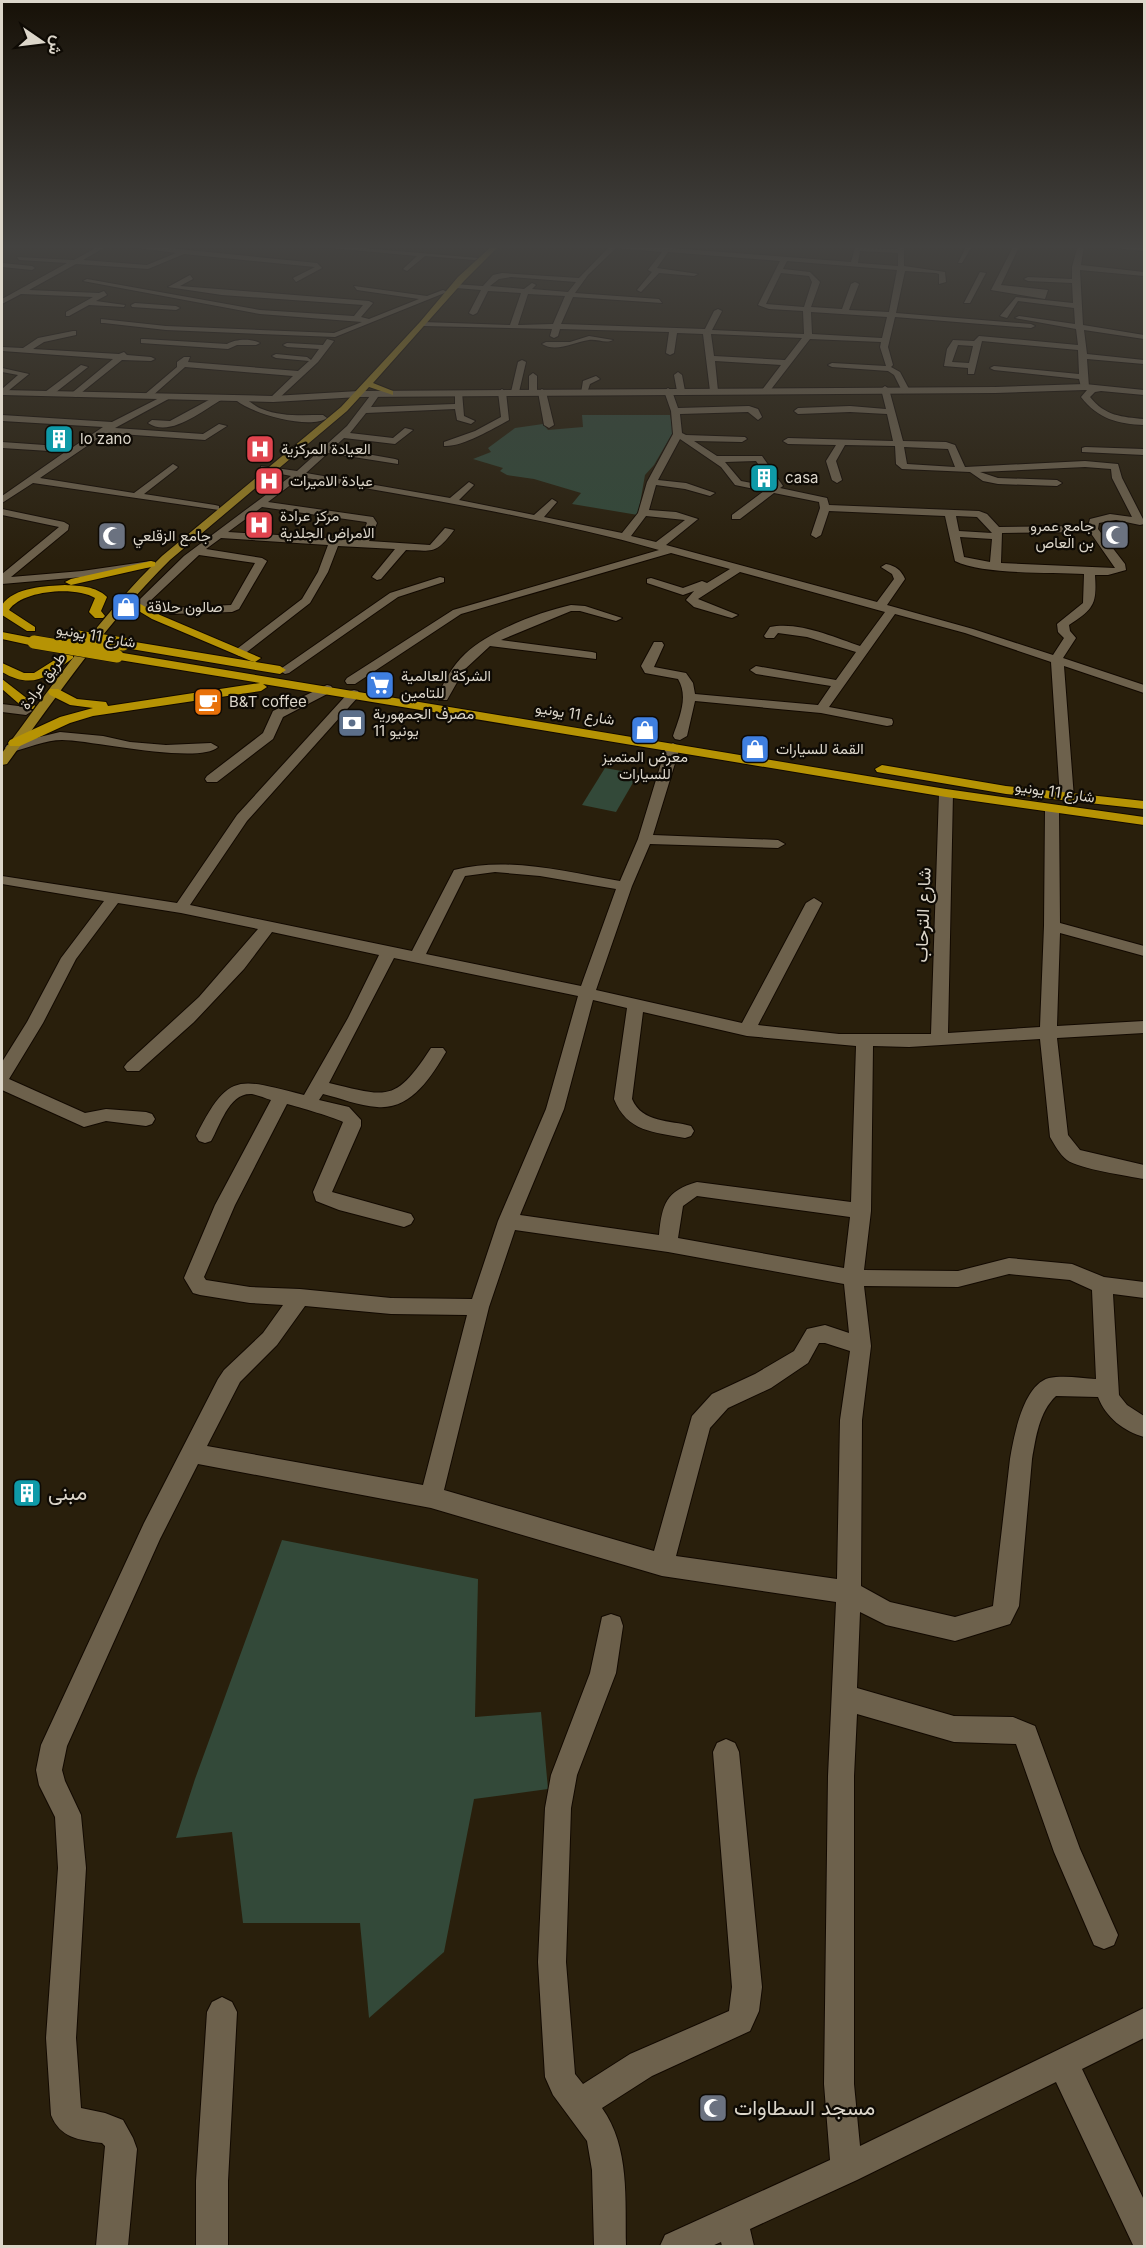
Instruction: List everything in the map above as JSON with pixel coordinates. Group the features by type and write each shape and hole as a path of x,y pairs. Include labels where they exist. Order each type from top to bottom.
{"highway":[{"path":"2,591 86,580 155,564"},
{"path":"36,634 3,611 4,606 10,600 34,592 62,589 89,591 101,597 95,612 99,616"},
{"path":"126,599 140,605 156,617 285,670"},
{"name":"شارع 11 يونيو","path":"2,624 36,634 120,650 285,670 353,687 677,742 1067,798 1144,805"},
{"name":"شارع 11 يونيو","path":"2,638 20,639 36,634"},
{"name":"شارع 11 يونيو","path":"120,650 161,664 327,689 353,687 443,697 946,793 1144,821"},
{"path":"2,667 16,676 31,679 43,675 69,655"},
{"path":"54,692 74,702 89,705 107,705 164,697 177,691 182,683 175,670 161,664"},
{"path":"2,683 28,709"},
{"path":"14,745 65,720 91,712 238,688 300,685"}],"main road":[{"name":"طريق عرادة","path":"2,761 105,621 155,564 359,394 393,350"},
{"name":"طريق عرادة","path":"14,727 99,616 215,508 269,468 347,395 367,381 398,350"},
{"path":"367,381 390,393"}],"street":[{"path":"12,350 150,359"},
{"path":"75,394 131,350"},
{"path":"180,364 200,350"},
{"path":"273,399 315,360 322,350"},
{"path":"709,350 714,391"},
{"path":"766,390 797,350"},
{"path":"884,350 889,365"},
{"path":"953,350 947,364 972,366 977,350"},
{"path":"1074,350 1144,362"},
{"path":"1083,352 1082,377 1085,392 1100,415 1113,419 1144,422"},
{"path":"276,356 315,360"},
{"path":"710,358 787,363"},
{"path":"515,392 522,362"},
{"path":"180,364 300,374"},
{"path":"148,395 181,368 180,364"},
{"path":"832,365 890,369 897,374 905,389"},
{"path":"48,394 84,367"},
{"path":"994,368 1082,377"},
{"path":"2,370 25,374 13,386 2,403"},
{"path":"678,375 681,391"},
{"path":"533,376 549,425"},
{"path":"584,392 586,382 596,379"},
{"path":"2,403 48,394 273,399 390,393 502,392 1044,388 1085,392 1100,389 1144,392"},
{"path":"885,390 892,411 901,464 905,467 966,468 1085,464 1115,466 1117,478 1142,522"},
{"path":"668,391 682,436 717,459 738,483 775,488 819,499 826,503 816,535"},
{"path":"673,407 730,402 732,400 729,391"},
{"path":"447,444 478,433 506,418 502,392"},
{"path":"459,393 460,418 471,421"},
{"path":"140,605 170,573 261,504 326,450 342,435 376,394"},
{"path":"2,500 107,427 170,396"},
{"path":"121,420 172,424 218,398"},
{"path":"240,399 250,408 268,414 323,418"},
{"path":"364,410 460,406"},
{"path":"673,407 749,409 755,411 758,417"},
{"path":"798,411 850,409 892,411"},
{"path":"2,418 205,436 222,426"},
{"path":"342,435 395,441 408,430"},
{"path":"682,436 742,439"},
{"path":"625,537 643,513 652,482 682,436"},
{"path":"788,441 950,446 966,468 977,476 989,480 1057,483"},
{"path":"837,480 831,461 842,442"},
{"path":"2,445 74,450"},
{"path":"326,450 395,462"},
{"path":"1085,450 1144,453"},
{"path":"717,459 759,458 775,488"},
{"path":"136,496 173,467"},
{"path":"269,468 452,501 625,537 969,631 1057,659 1122,684 1144,689"},
{"path":"31,480 215,508"},
{"path":"652,482 686,486 710,493"},
{"path":"452,501 469,485"},
{"path":"736,517 775,488"},
{"path":"537,518 552,502"},
{"path":"261,504 369,519 372,523 363,544"},
{"path":"825,508 979,514 997,533 995,566"},
{"path":"2,512 64,525 64,528 2,580"},
{"path":"181,908 242,819 353,687 457,612 664,548 693,519 676,515 643,513"},
{"path":"950,513 960,559 965,562 995,566 1089,571 1113,572 1122,568 1093,529 1094,521 1120,518 1142,522"},
{"path":"955,534 1093,529"},
{"path":"218,535 432,548 449,530"},
{"path":"239,652 306,601 318,583 334,542"},
{"path":"377,577 403,546"},
{"path":"140,605 171,611 226,611 235,607 262,561 197,551"},
{"path":"2,580 82,574 155,564"},
{"path":"821,709 864,651 900,579 896,572 886,567"},
{"path":"651,581 682,592 735,568"},
{"path":"732,615 698,605 692,600 693,597 735,568"},
{"path":"1067,798 1057,659 1070,638 1064,632 1064,624 1088,605 1092,596 1089,571"},
{"path":"285,670 394,595 440,580"},
{"path":"443,697 467,656 487,641 571,608 581,608 616,618"},
{"path":"770,636 774,629 785,629 826,638 864,651"},
{"path":"487,641 592,656"},
{"path":"431,1497 479,1307 507,1221 555,1109 586,993 625,886 645,840 691,697 686,680 682,676 649,670 647,666 658,645"},
{"path":"756,670 838,684"},
{"path":"212,779 268,736 274,718 278,714 327,689"},
{"path":"691,697 821,709 887,722"},
{"path":"2,708 28,709"},
{"path":"14,745 60,736 139,747 211,747"},
{"name":"شارع الترحاب","path":"939,1039 946,793"},
{"path":"1052,809 1052,926 1048,1032 1059,1137 1073,1155 1086,1160 1144,1172"},
{"path":"645,840 778,844"},
{"path":"417,957 459,873 471,868 503,867 625,886"},
{"path":"2,880 181,908 586,993 747,1030 808,1038 865,1041 939,1039 1144,1027"},
{"path":"2,1075 34,1023 69,957 114,897"},
{"path":"747,1030 814,903"},
{"path":"1052,926 1144,951"},
{"path":"133,1066 181,1025 232,971 268,927"},
{"path":"309,1103 356,1018 389,951"},
{"path":"636,1004 623,1099 626,1109 640,1121 685,1131"},
{"path":"846,2169 839,2084 843,1697 849,1592 851,1420 861,1346 853,1278 861,1212 865,1041"},
{"path":"318,1087 378,1101 387,1100 411,1091 437,1052"},
{"path":"2,1083 84,1120 106,1114 146,1119"},
{"path":"205,1136 227,1097 233,1092 251,1088 309,1103 324,1110 343,1112 352,1119 352,1126 322,1192 323,1196 339,1203 404,1219"},
{"path":"282,1096 225,1205 194,1278 200,1287 240,1294 391,1306 479,1307"},
{"path":"668,1244 676,1200 681,1194 697,1189 861,1212"},
{"path":"507,1221 668,1244 853,1278 958,1279 1009,1266 1072,1272 1102,1285 1144,1290"},
{"path":"1102,1285 1107,1346 1107,1397 1113,1406 1144,1427"},
{"path":"112,2247 120,2140 115,2132 103,2127 77,2125 66,2115 62,2038 72,1868 68,1815 52,1785 49,1770 54,1745 124,1592 226,1386 232,1376 270,1339 300,1297"},
{"path":"662,1564 700,1423 720,1401 764,1381 801,1357 814,1335 825,1334 861,1346"},
{"path":"193,1453 431,1497 662,1564 849,1592 886,1613 956,1629 1001,1616 1007,1606 1021,1459 1025,1436 1037,1400 1051,1387 1107,1388"},
{"path":"610,2247 606,2158 599,2132 560,2077 552,1984 558,1808 564,1775 603,1673 611,1626"},
{"path":"843,1697 954,1729 1013,1730 1026,1735 1068,1852 1104,1935"},
{"path":"578,2105 641,2065 731,2027 740,2021 744,2011 747,1987 726,1752"},
{"path":"212,2247 212,2181 222,2012"},
{"path":"676,2247 735,2234 846,2169 1144,2023"},
{"path":"1063,2063 1144,2234"}],"green space":[{"path":"582,415 670,415 673,432 654,465 645,475 638,515 572,504 581,493 534,479 507,475 500,471 503,468 473,459 491,452 488,448 515,428 543,424 548,430 583,427"},
{"path":"605,768 638,774 616,812 582,805"},
{"path":"282,1540 478,1579 475,1717 541,1712 548,1789 474,1799 444,1952 369,2018 360,1923 243,1923 232,1832 176,1838 195,1779"}],"place":[{"name":"lo zano","path":"59,439"},
{"name":"العيادة المركزية","path":"260,449"},
{"name":"casa","path":"764,478"},
{"name":"عيادة الاميرات","path":"269,481"},
{"name":"مركز عرادة الامراض الجلدية","path":"259,525"},
{"name":"جامع عمرو بن العاص","path":"1115,535"},
{"name":"جامع الزقلعي","path":"112,536"},
{"name":"صالون حلاقة","path":"126,607"},
{"name":"الشركة العالمية للتامين","path":"380,685"},
{"name":"B&T coffee","path":"208,702"},
{"name":"مصرف الجمهورية 11 يونيو","path":"352,723"},
{"name":"معرض المتميز للسيارات","path":"645,730"},
{"name":"القمة للسيارات","path":"755,749"},
{"name":"مبنى","path":"27,1493"},
{"name":"مسجد السطاوات","path":"713,2108"}]}
